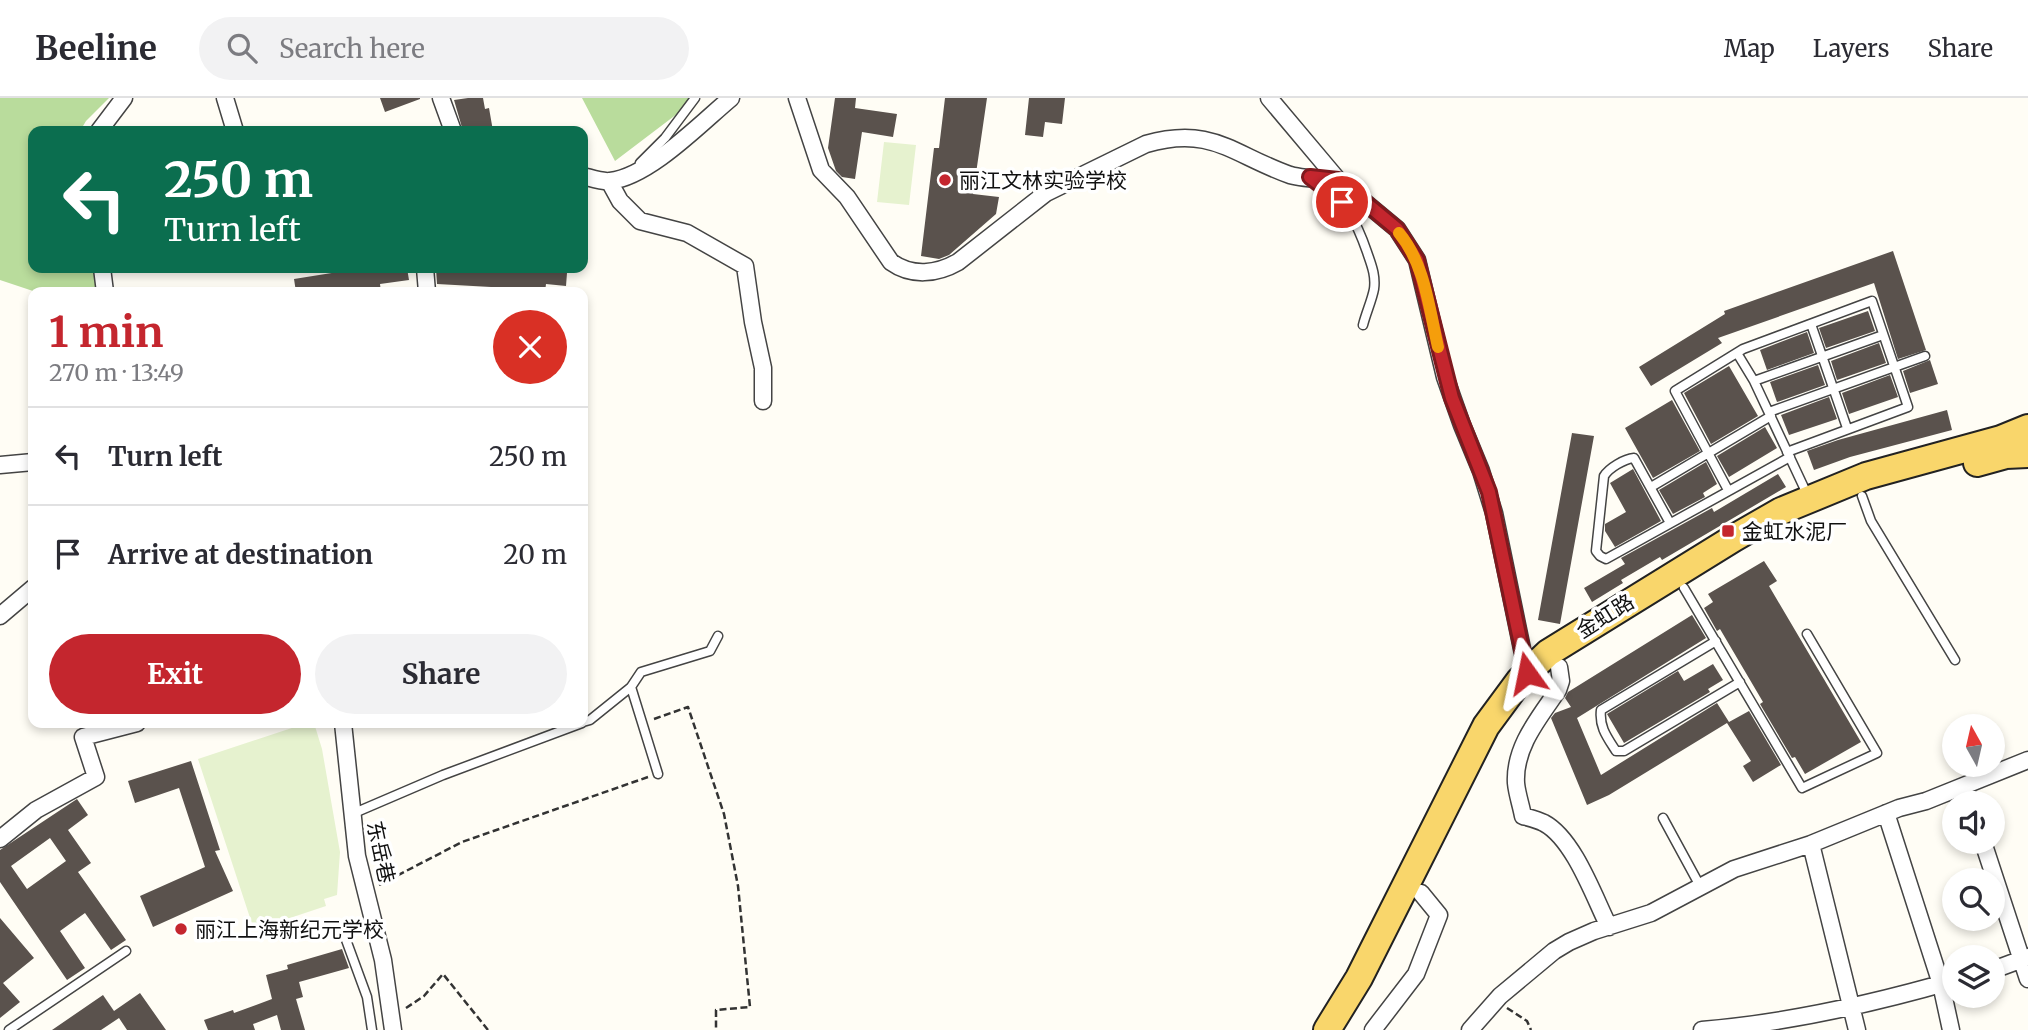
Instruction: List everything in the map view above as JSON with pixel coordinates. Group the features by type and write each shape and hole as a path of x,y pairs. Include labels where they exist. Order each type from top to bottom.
{"main road":[{"name":"金虹路","path":"1327,1030 1359,978 1486,726 1507,695 1548,653 1734,538 1809,498 1866,476 2001,439 2028,428"},
{"name":"金虹路","path":"1348,1030 1374,986 1510,719 1533,691 1559,667 1684,588 1789,527 1862,496 2006,455 2028,454"}],"street":[{"path":"103,126 124,98"},
{"path":"225,98 233,126"},
{"path":"441,98 451,126"},
{"path":"588,177 609,181 640,170 668,152 731,98"},
{"path":"797,98 824,173 847,197 891,262 919,273 947,268 958,262 1046,192 1146,144 1162,139 1179,137 1217,142 1292,175 1338,180"},
{"path":"1269,98 1338,180 1397,229 1417,260 1452,398 1489,492 1527,673"},
{"path":"609,181 620,201 640,220 687,233 745,266 763,368 763,401"},
{"path":"0,465 28,462"},
{"path":"0,616 28,592"},
{"path":"1559,667 1561,681 1558,690 1525,741 1516,784 1523,816 1545,824 1559,835 1569,848 1609,927"},
{"path":"0,839 44,805 96,777 83,737 118,728"},
{"name":"东岳巷","path":"343,728 357,856 383,960 392,1025"},
{"path":"1470,1030 1496,1000 1554,951 1584,935 1651,913 1734,869 1811,844 2028,760"},
{"path":"1965,786 1966,791"},
{"path":"1886,813 1942,966"},
{"path":"1811,844 1857,1030"},
{"path":"1987,854 2025,959 2028,979"},
{"path":"1373,1030 1416,974 1439,915 1421,893"},
{"path":"2005,966 2025,959"},
{"path":"1702,1030 1745,1027 1851,1006 1942,983"},
{"path":"1950,1008 1951,1030"}],"lane":[{"path":"625,176 665,138 695,98"},
{"path":"1310,177 1342,202 1359,227 1375,274 1374,290 1363,325"},
{"path":"1670,523 1634,458 1629,458 1606,472 1596,551 1606,559 1670,523 1728,490 1789,454 1847,428 1908,407 1872,302 1737,353 1675,391 1728,490"},
{"path":"1811,324 1847,428"},
{"path":"1754,382 1883,335"},
{"path":"1737,353 1770,414 1809,498"},
{"path":"1651,487 1770,414 1925,356"},
{"path":"1862,496 1871,521 1955,660"},
{"path":"1684,588 1802,788 1877,753 1807,634"},
{"path":"588,721 631,687 641,672 710,651 718,636"},
{"path":"1716,641 1601,710 1602,729 1616,751 1624,751 1740,682"},
{"path":"631,687 657,774"},
{"path":"352,814 443,775 569,728"},
{"path":"1663,818 1700,886"},
{"path":"345,937 367,998 372,1030"},
{"path":"9,1030 126,951"}],"path":[{"path":"641,724 688,707 724,814 738,886 750,1007 716,1010 716,1030"},
{"path":"366,891 462,842 657,774"},
{"path":"392,1025 424,996 443,974 488,1030"},
{"path":"1496,1000 1527,1021 1531,1030"}],"green space":[{"path":"0,98 109,98 83,126 28,126 28,273 94,273 95,287 28,287 28,289 0,280"},
{"path":"582,98 698,98 615,161"},
{"path":"884,142 916,145 909,205 877,202"},
{"path":"292,728 316,728 322,749 340,852 337,895 324,899 326,906 254,930 198,759"}],"building":[{"path":"380,98 420,98 420,99 385,112"},
{"path":"483,98 485,109 489,108 492,126 462,126 454,100"},
{"path":"835,98 856,98 855,108 897,114 893,137 862,132 855,179 842,177 836,171 828,148"},
{"path":"945,98 987,98 973,194 999,197 996,214 949,255 939,259 921,256 934,148 939,148"},
{"path":"1029,98 1065,98 1062,124 1045,122 1043,137 1025,135"},
{"path":"1893,251 1926,350 1898,359 1874,283 1718,338 1722,343 1651,386 1639,367 1725,314 1724,311"},
{"path":"332,273 408,273 409,280 380,284 380,287 295,287 294,279"},
{"path":"436,273 567,273 566,286 546,284 546,287 491,287 437,284"},
{"path":"1868,311 1875,331 1826,348 1819,328"},
{"path":"1807,332 1814,353 1767,370 1760,350"},
{"path":"1879,343 1886,363 1837,380 1831,361"},
{"path":"1930,360 1938,384 1910,393 1903,371"},
{"path":"1818,365 1825,385 1777,402 1770,382"},
{"path":"1729,366 1758,416 1711,444 1684,393"},
{"path":"1890,375 1898,397 1849,414 1842,393"},
{"path":"1829,397 1837,419 1789,435 1781,415"},
{"path":"1672,400 1700,451 1653,478 1625,428"},
{"path":"1947,410 1952,430 1850,457 1814,470 1807,451"},
{"path":"1765,427 1777,448 1729,477 1717,456"},
{"path":"1572,433 1594,436 1560,624 1538,620"},
{"path":"1706,462 1717,484 1703,493 1705,497 1673,514 1659,490"},
{"path":"1633,469 1661,521 1615,547 1605,531 1605,524 1626,512 1610,483"},
{"path":"1778,474 1786,487 1662,560 1660,557 1621,580 1623,583 1592,602 1584,588 1625,564 1621,558 1712,508 1714,512"},
{"path":"1764,561 1777,581 1769,586 1861,742 1805,774 1795,757 1792,758 1760,704 1763,702 1720,629 1717,631 1704,608 1713,602 1708,594"},
{"path":"1692,615 1706,638 1577,718 1601,775 1717,703 1729,722 1749,711 1781,765 1753,782 1743,766 1751,761 1727,723 1609,795 1587,805 1551,718 1555,713 1571,707 1565,698 1568,692"},
{"path":"1713,664 1723,680 1708,689 1710,692 1624,743 1607,714 1678,671 1684,681"},
{"path":"191,761 220,850 215,851 233,891 153,927 140,896 205,867 179,788 135,803 128,781"},
{"path":"77,799 88,815 68,830 91,863 78,872 126,940 111,950 85,913 60,931 85,968 67,980 0,882 0,850","holes":["50,838 66,861 27,889 11,866"]},
{"path":"0,918 34,958 3,983 20,1002 0,1018"},
{"path":"342,949 349,968 299,982 303,997 296,999 305,1030 281,1030 277,1015 253,1024 255,1030 208,1030 204,1020 233,1010 234,1013 272,999 266,975 288,969 287,965"},
{"path":"140,993 166,1030 127,1030 119,1018 101,1030 52,1030 103,995 114,1011"}],"slow traffic":[{"path":"1399,233 1412,250 1421,270 1438,347"}],"place":[{"name":"丽江文林实验学校","path":"945,180"},
{"name":"金虹水泥厂","path":"1728,531"},
{"name":"丽江上海新纪元学校","path":"181,929"}],"route":[{"path":"1342,202 1310,177 1338,180 1397,229 1406,240 1421,270 1452,398 1489,492 1527,673"}]}
